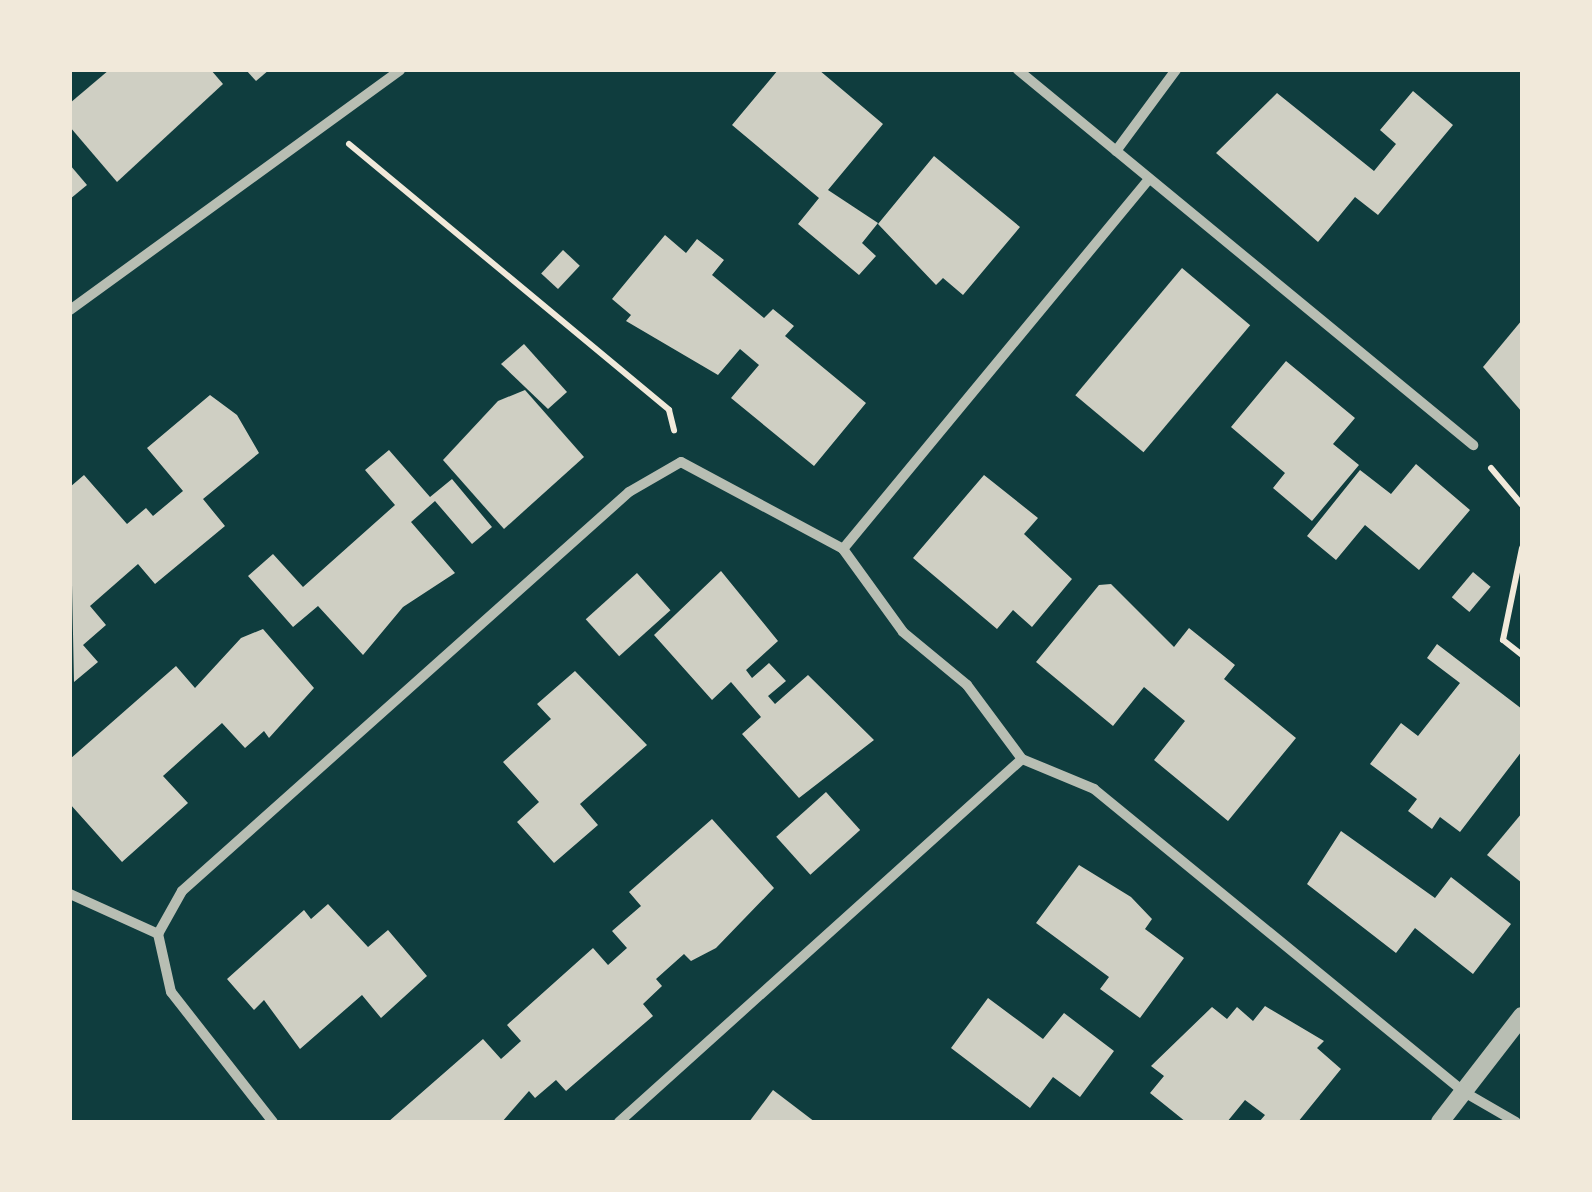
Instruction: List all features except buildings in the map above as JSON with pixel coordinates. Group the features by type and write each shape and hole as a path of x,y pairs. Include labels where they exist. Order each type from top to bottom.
{"street":[{"path":"70,310 400,70"},
{"path":"1018,70 1472,445"},
{"path":"1116,151 1176,70"},
{"path":"843,549 1149,179"},
{"path":"274,1122 171,992 158,934 182,890 629,492 681,462 843,549 904,632 967,685 1022,758 1094,789 1464,1092 1516,1122"},
{"path":"620,1122 1022,758"},
{"path":"70,894 158,934"},
{"path":"1440,1122 1522,1016"}],"path":[{"path":"324,124 669,410 681,462"},
{"path":"1472,445 1522,506"},
{"path":"1522,548 1503,640 1522,655"}]}
